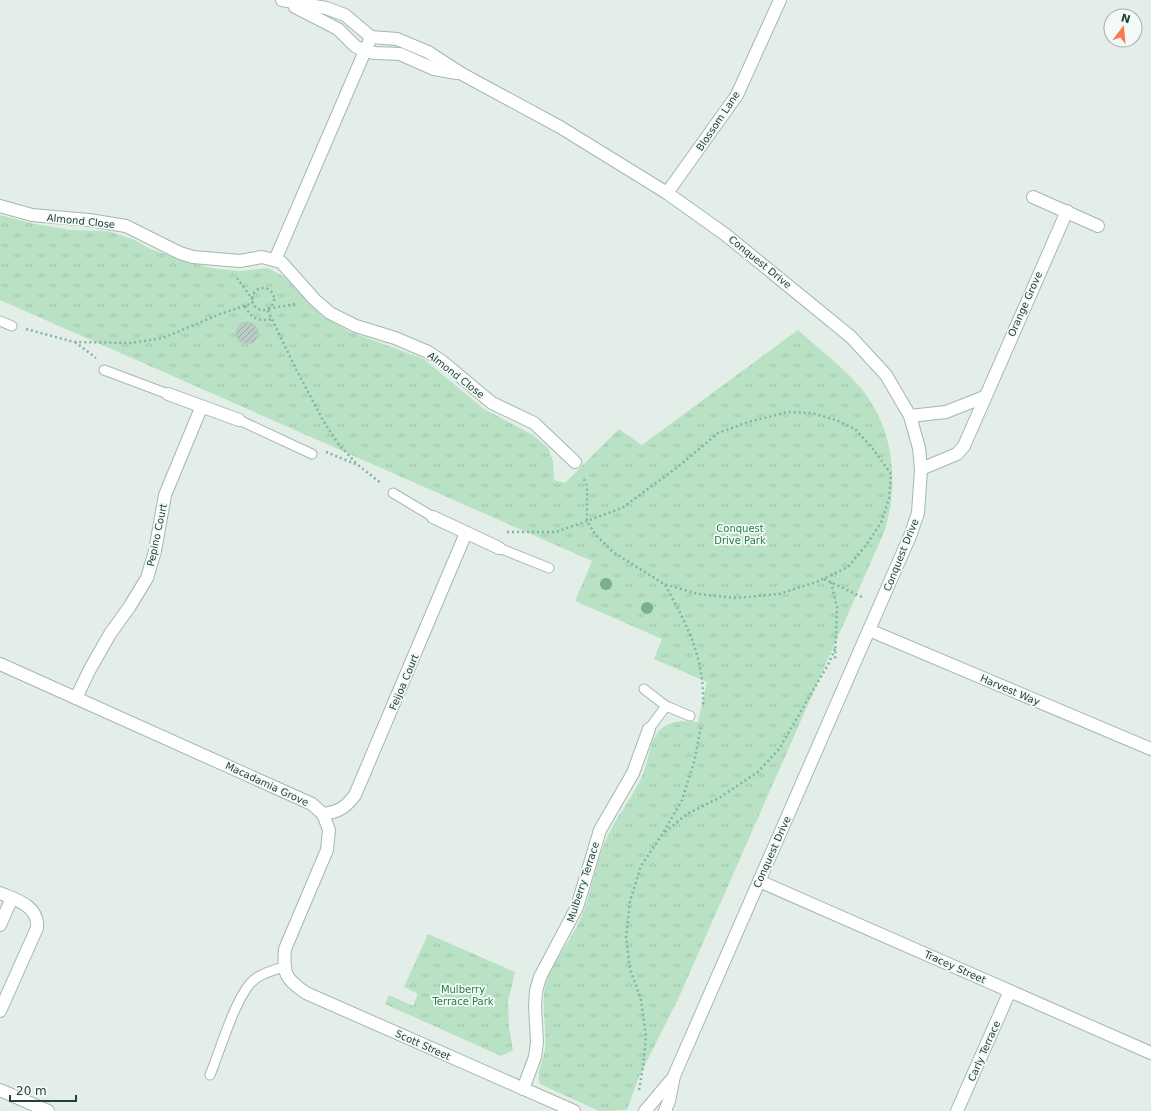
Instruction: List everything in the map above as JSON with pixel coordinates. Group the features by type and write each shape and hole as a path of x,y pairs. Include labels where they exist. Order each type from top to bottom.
{"street":[{"path":"275,260 371,37 345,16 326,8 282,0"},
{"path":"282,0 338,29 355,46 364,51"},
{"name":"Blossom Lane","path":"667,193 737,95 780,0"},
{"name":"Conquest Drive","path":"371,37 397,39 412,44 439,58 462,74 560,127 667,193 726,235 851,337 886,375 910,416 919,448 921,469 918,513 910,536 674,1076 669,1101 665,1111"},
{"name":"Conquest Drive","path":"364,51 400,54 434,69 462,74"},
{"path":"1033,197 1098,226"},
{"name":"Almond Close","path":"0,206 32,215 107,222 126,226 180,253 193,257 240,262 262,257 275,260 287,267 315,300 344,321 396,338 428,352 444,362 492,403 534,423 575,462"},
{"name":"Orange Grove","path":"921,469 957,454 964,446 984,397 1067,212"},
{"path":"168,394 201,408 239,420"},
{"path":"910,416 946,412 984,397"},
{"name":"Pepino Court","path":"76,698 90,669 110,634 130,606 147,578 155,551 165,495 201,408"},
{"path":"433,517 499,548"},
{"name":"Feijoa Court","path":"324,814 335,813 346,807 355,795 466,533"},
{"name":"Harvest Way","path":"870,630 1151,749"},
{"name":"Macadamia Grove","path":"0,664 297,797 312,804 324,814"},
{"name":"Mulberry Terrace","path":"523,1089 535,1057 537,1042 535,1006 536,991 540,977 571,920 581,895 600,830 633,773 649,729"},
{"path":"283,967 285,949 293,927 327,850 329,830 324,814"},
{"name":"Tracey Street","path":"759,881 1151,1052"},
{"path":"0,893 28,906 35,914 37,928 0,1011"},
{"path":"0,925 12,898"},
{"name":"Scott Street","path":"283,967 286,977 306,993 574,1111"},
{"name":"Carly Terrace","path":"957,1111 1010,991"},
{"name":"Conquest Drive","path":"645,1111 674,1076"},
{"path":"0,1090 48,1111"}],"lane":[{"path":"0,321 12,326"},
{"path":"104,370 168,394"},
{"path":"239,420 312,454"},
{"path":"393,494 433,517"},
{"path":"499,548 549,568"},
{"path":"644,689 666,706 690,716"},
{"name":"Mulberry Terrace","path":"649,729 666,706"},
{"path":"210,1075 233,1018 249,984 259,976 283,967"}],"path":[{"path":"226,261 257,308 267,309 315,300"},
{"path":"12,326 74,342 131,343 163,338 220,314 244,306 253,301 257,291 268,290 273,295 274,301 267,309"},
{"path":"244,306 248,313 254,318 263,321 272,318"},
{"path":"267,309 324,422 339,445 358,465 393,494"},
{"path":"74,342 101,362 104,370"},
{"path":"504,532 556,532 587,521 622,508 679,466 718,433 748,422 788,412 811,413 836,420 855,429 873,449 891,474 890,500 881,523 866,545 848,567 823,579 779,594 736,598 698,594 664,584 613,552 596,534 587,521 587,486 575,462"},
{"path":"312,454 324,451 358,465"},
{"path":"823,579 880,606"},
{"path":"831,582 838,607 835,668"},
{"path":"664,584 685,620 698,654 703,695 702,711"},
{"path":"663,833 688,814 719,798 758,772 779,749 829,663 836,646"},
{"path":"638,1092 644,1067 646,1036 641,1000 630,969 626,937 630,901 641,866 663,833 682,800 694,762 701,726"}],"green space":[{"name":"Conquest Drive Park","path":"0,215 35,224 71,230 108,231 135,240 150,249 210,268 241,271 268,268 286,278 322,316 348,331 424,359 484,409 533,435 548,448 553,461 554,480 565,483 619,429 642,445 798,330 839,365 861,388 881,421 891,456 892,493 885,530 679,997 638,1079 627,1110 599,1111 540,1084 540,1067 545,1049 545,986 551,969 579,922 587,902 605,842 639,783 645,769 653,740 659,731 667,724 682,721 698,722 707,682 654,659 662,639 575,601 592,561 0,300"},
{"name":"Mulberry Terrace Park","path":"428,934 515,972 508,1002 509,1027 513,1050 501,1056 385,1004 389,995 413,1006 418,994 404,987"}],"building":[{"path":"247,322 255,325 258,333 255,341 247,344 239,341 236,333 239,325"}]}
